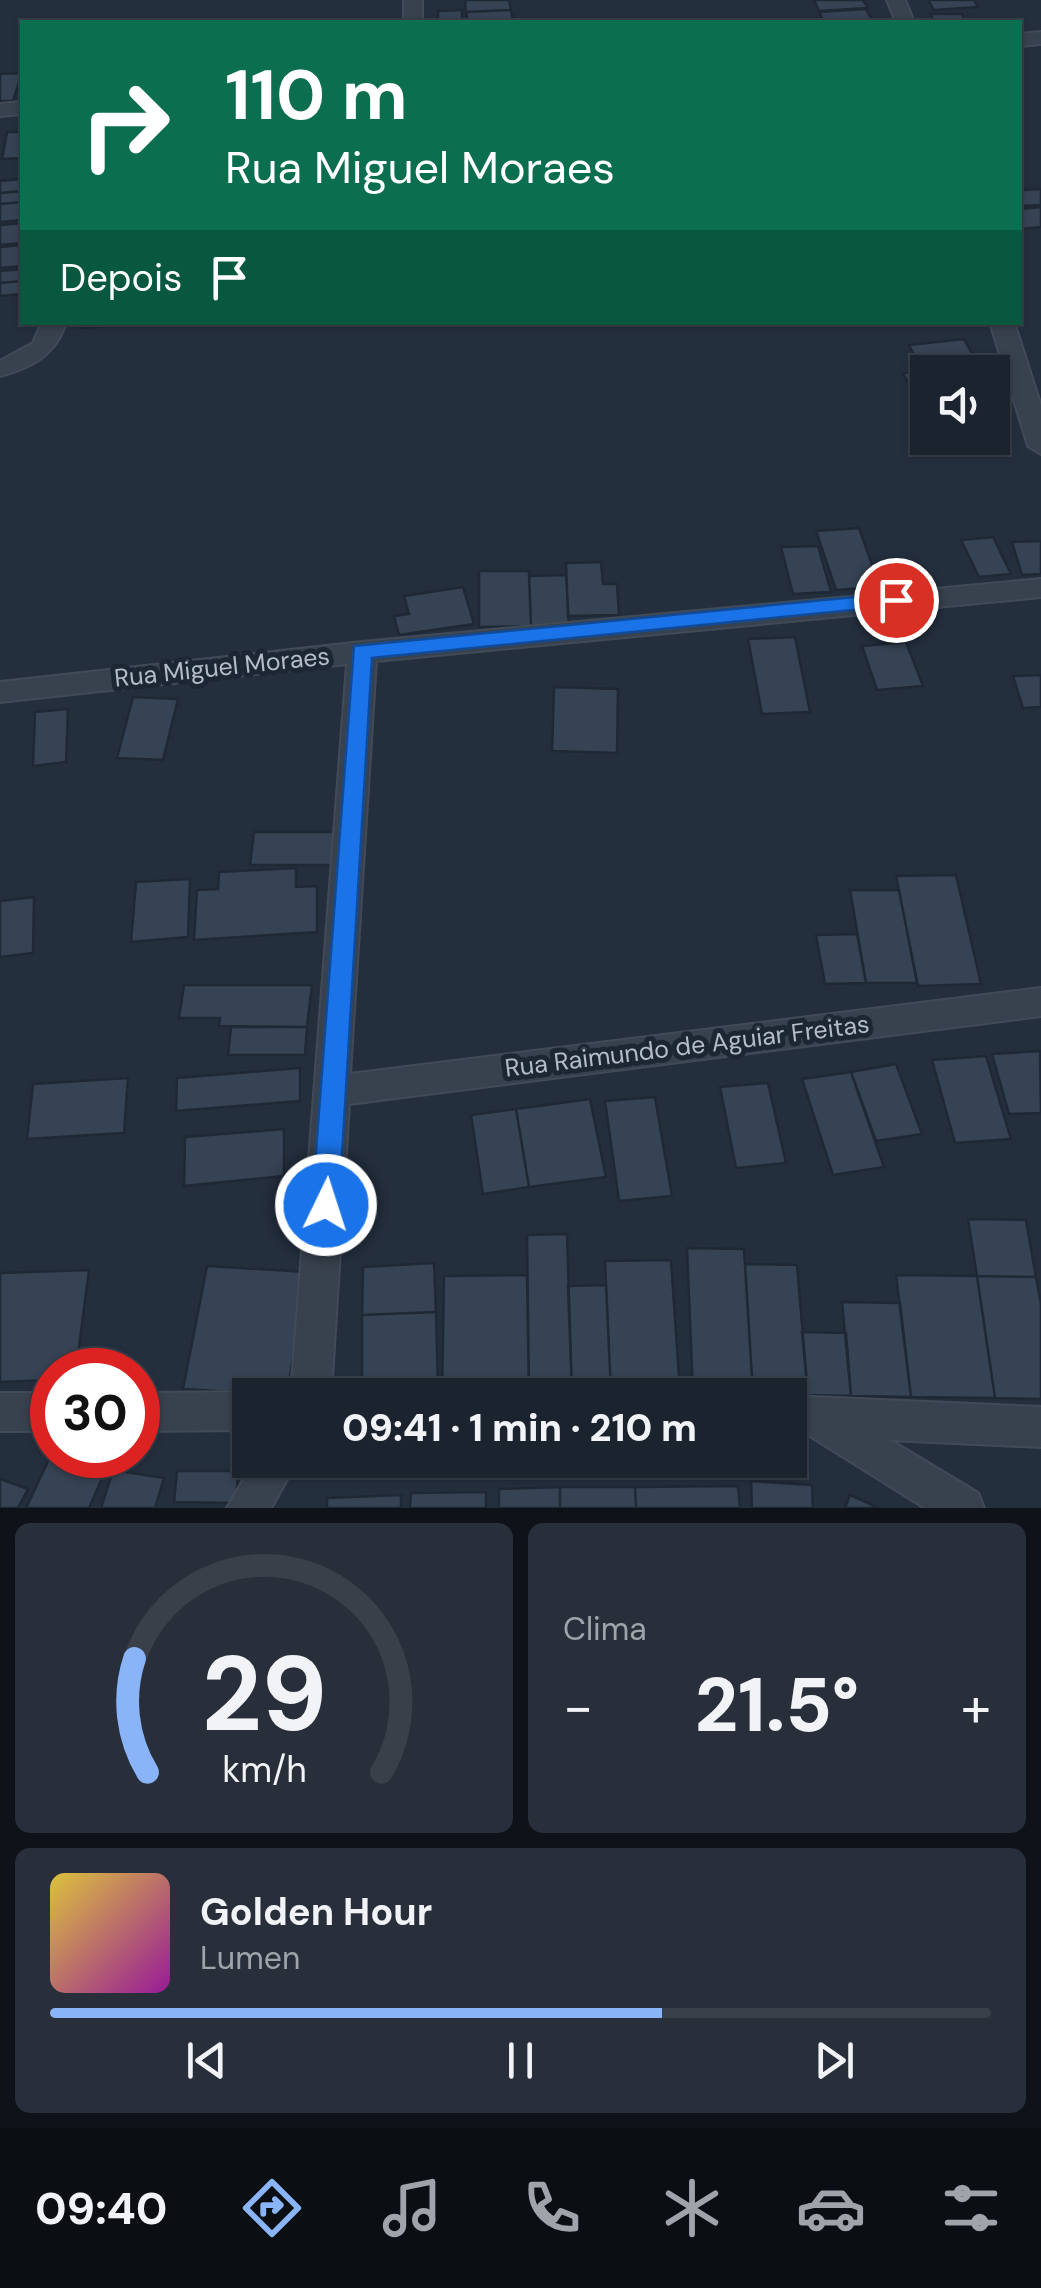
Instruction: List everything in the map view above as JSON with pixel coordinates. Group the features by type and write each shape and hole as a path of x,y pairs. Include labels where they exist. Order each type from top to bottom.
{"street":[{"path":"1003,325 1041,446"},
{"path":"0,369 30,358 52,328"},
{"name":"Rua Miguel Moraes","path":"0,692 362,652 1041,588"},
{"path":"312,1378 362,652"},
{"name":"Rua Raimundo de Aguiar Freitas","path":"334,1092 1041,1002"},
{"path":"0,1412 30,1412"},
{"path":"160,1412 232,1412"},
{"path":"807,1416 1041,1427"},
{"path":"807,1419 963,1508"},
{"path":"248,1508 267,1478"}],"building":[{"path":"465,0 509,0 511,10 466,12"},
{"path":"814,0 863,0 868,8 819,11"},
{"path":"928,0 974,0 978,7 934,10"},
{"path":"866,9 872,20 823,20 819,12"},
{"path":"462,10 462,20 438,20 438,11"},
{"path":"511,10 513,20 468,20 466,12"},
{"path":"931,14 962,14 964,20 932,20"},
{"path":"20,73 13,101 0,101 0,74"},
{"path":"7,132 20,132 20,158 2,159"},
{"path":"20,179 20,191 0,193 0,181"},
{"path":"1041,189 1041,205 1022,206 1022,190"},
{"path":"20,191 20,202 0,204 0,193"},
{"path":"20,202 20,220 0,222 0,204"},
{"path":"1041,207 1041,227 1022,229 1022,209"},
{"path":"20,223 20,243 0,245 0,225"},
{"path":"20,245 20,266 0,268 0,247"},
{"path":"20,269 20,281 0,283 0,271"},
{"path":"20,281 20,294 0,296 0,283"},
{"path":"964,339 973,355 914,355 909,345"},
{"path":"859,528 880,587 836,590 816,531"},
{"path":"993,537 1011,574 979,577 961,540"},
{"path":"1041,541 1041,574 1022,575 1012,542"},
{"path":"818,546 831,592 793,594 781,547"},
{"path":"601,562 603,584 617,584 619,615 568,616 566,563"},
{"path":"479,571 529,571 531,626 479,627"},
{"path":"566,575 569,625 531,626 529,576"},
{"path":"463,587 474,624 399,635 394,616 409,614 404,596"},
{"path":"795,637 810,712 762,714 748,639"},
{"path":"906,642 923,686 877,690 862,646"},
{"path":"1041,675 1041,707 1023,708 1013,676"},
{"path":"554,687 618,689 617,753 552,751"},
{"path":"133,697 178,699 163,760 117,758"},
{"path":"68,709 66,762 33,766 35,712"},
{"path":"254,832 335,832 332,865 250,865"},
{"path":"296,868 296,887 317,886 317,932 194,940 197,890 218,889 219,872"},
{"path":"956,875 981,984 918,986 896,876"},
{"path":"190,879 188,937 131,942 136,882"},
{"path":"850,890 899,890 917,983 866,983"},
{"path":"34,897 33,953 0,957 0,901"},
{"path":"857,934 866,983 825,984 816,935"},
{"path":"184,985 312,985 307,1027 219,1026 220,1018 179,1018"},
{"path":"231,1027 307,1027 305,1055 228,1055"},
{"path":"1040,1051 1041,1113 1009,1114 992,1054"},
{"path":"986,1056 1011,1139 955,1143 932,1060"},
{"path":"896,1064 922,1134 876,1141 851,1072"},
{"path":"300,1068 300,1101 176,1111 177,1078"},
{"path":"851,1072 884,1167 833,1175 802,1079"},
{"path":"128,1078 124,1133 27,1139 33,1084"},
{"path":"768,1083 786,1163 736,1168 720,1087"},
{"path":"655,1097 672,1196 619,1201 605,1101"},
{"path":"590,1099 606,1177 529,1187 516,1109"},
{"path":"516,1109 529,1187 483,1194 471,1115"},
{"path":"284,1129 284,1176 184,1186 185,1137"},
{"path":"968,1219 1026,1220 1036,1277 977,1276"},
{"path":"567,1234 572,1378 529,1378 527,1235"},
{"path":"687,1248 744,1249 752,1378 692,1378"},
{"path":"671,1260 679,1378 610,1378 605,1261"},
{"path":"434,1263 436,1312 362,1315 363,1267"},
{"path":"745,1264 797,1265 807,1378 752,1378"},
{"path":"207,1266 307,1272 290,1378 232,1378 232,1392 183,1389"},
{"path":"89,1270 79,1348 30,1348 30,1381 0,1382 0,1273"},
{"path":"527,1275 529,1378 442,1378 444,1276"},
{"path":"896,1275 977,1276 995,1398 911,1397"},
{"path":"977,1276 1036,1277 1041,1304 1041,1399 995,1398"},
{"path":"606,1285 610,1378 571,1378 568,1286"},
{"path":"842,1302 900,1303 911,1397 851,1396"},
{"path":"436,1312 438,1378 362,1378 362,1315"},
{"path":"802,1332 846,1333 851,1396 808,1395"},
{"path":"177,1471 232,1471 232,1478 238,1478 235,1503 174,1502"},
{"path":"40,1478 102,1478 89,1508 26,1508"},
{"path":"110,1478 164,1478 155,1508 101,1508"},
{"path":"0,1479 28,1489 18,1508 0,1508"},
{"path":"751,1481 812,1485 813,1508 752,1508"},
{"path":"738,1486 740,1508 636,1508 635,1487"},
{"path":"560,1487 635,1487 636,1508 560,1508"},
{"path":"560,1487 560,1508 499,1508 499,1489"},
{"path":"486,1492 486,1508 410,1508 411,1493"},
{"path":"401,1495 401,1508 327,1508 327,1498"},
{"path":"850,1495 879,1508 845,1508"}],"route":[{"path":"326,1205 362,652 896,600"}]}
